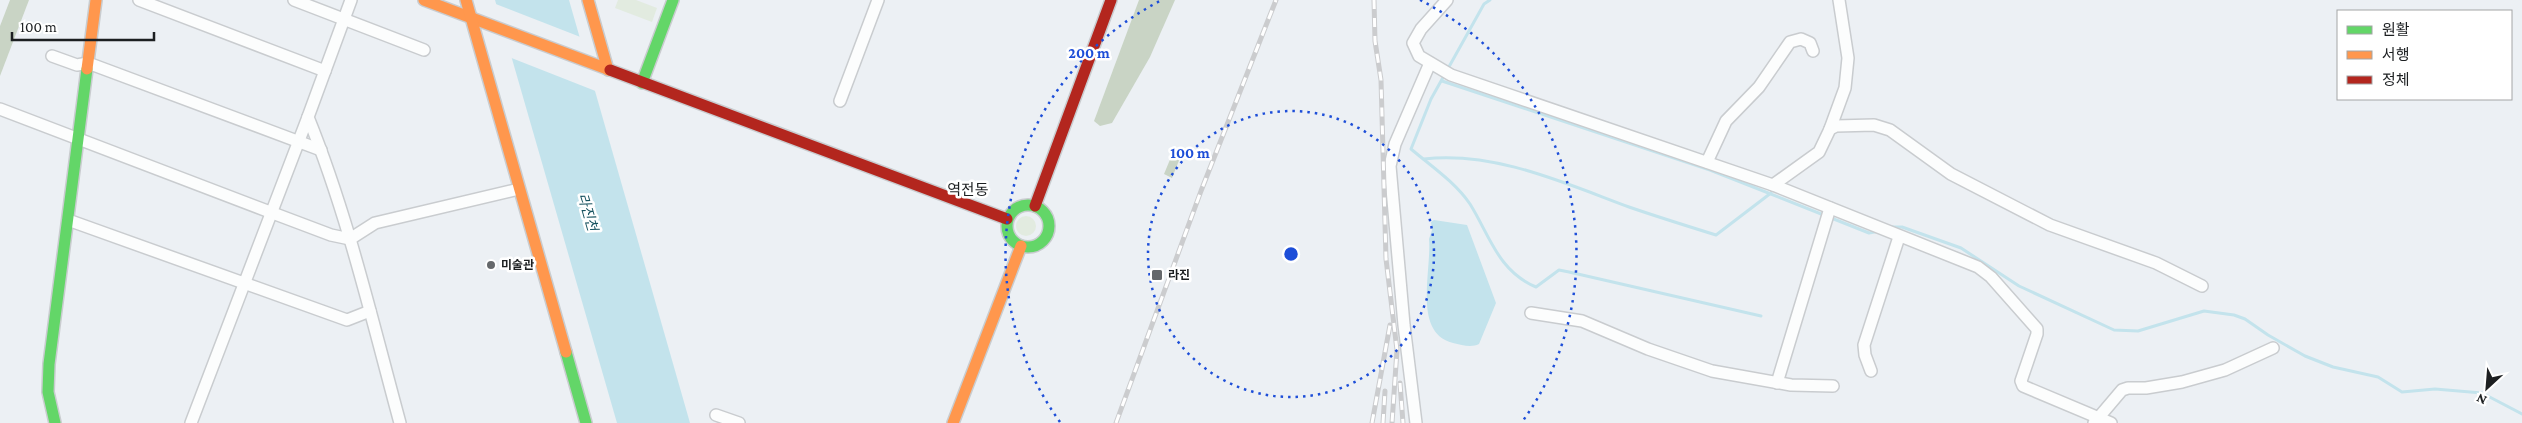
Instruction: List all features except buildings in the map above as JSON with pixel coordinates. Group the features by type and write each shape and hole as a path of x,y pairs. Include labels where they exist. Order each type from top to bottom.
{"main road":[{"path":"55,423 48,392 49,364 96,0"},
{"path":"424,0 1007,219"},
{"path":"466,0 586,423"},
{"path":"588,0 608,70"},
{"path":"642,82 673,0"},
{"path":"1034,206 1111,0"},
{"path":"1034,206 1047,216 1048,233 1037,245 1021,246 1008,235 1007,219 1018,207 1034,206"},
{"path":"953,423 1021,246"}],"street":[{"path":"139,0 325,71"},
{"path":"294,0 424,50"},
{"path":"191,423 243,282 299,141 350,0"},
{"path":"840,101 878,0"},
{"path":"1447,0 1421,29 1413,43 1419,56 1430,64 1451,74 1523,101 1773,185 1899,237 1962,259 1990,277 2037,329 2021,381 2023,386 2096,419 2111,423"},
{"path":"1773,185 1818,152 1830,130 1845,88 1848,58 1840,0"},
{"path":"1707,162 1726,121 1760,87 1790,42 1801,39 1810,43 1813,51"},
{"path":"52,56 78,65 88,63 321,150"},
{"path":"1416,423 1404,325 1390,166 1395,144 1404,121 1430,64"},
{"path":"0,109 270,212 350,239 375,222 519,189"},
{"path":"308,117 321,150 350,239 400,423"},
{"path":"1830,130 1836,126 1874,125 1890,130 1951,174 2050,225 2156,263 2202,286"},
{"path":"1777,383 1830,208"},
{"path":"68,220 348,320 370,311"},
{"path":"1871,371 1864,355 1864,345 1899,237"},
{"path":"1531,312 1582,320 1648,349 1712,371 1777,383 1832,386"},
{"path":"2096,419 2122,390 2182,382 2225,370 2273,348"},
{"path":"716,415 739,423"}],"shaded area":[{"path":"618,0 636,0 657,8 652,22 615,8"},
{"path":"1026,216 1033,219 1036,226 1033,233 1026,236 1019,233 1016,226 1019,219"}],"green space":[{"path":"10,0 29,0 0,76 0,26"},
{"path":"1139,0 1175,0 1150,57 1112,123 1100,126 1094,121"},
{"path":"1174,150 1182,153 1172,178 1164,174"}],"water":[{"name":"라진천","path":"495,0 569,0 690,423 617,423"},
{"path":"1434,220 1467,225 1496,303 1479,344 1466,346 1453,343 1440,337 1432,327 1428,314 1427,283 1429,239 1432,230 1431,222"}],"pier":[{"path":"493,3 583,38 598,92 509,57"}],"waterway":[{"path":"1490,0 1484,4 1431,99 1411,149 1464,196 1496,252 1512,272 1536,287 1559,270 1761,316"},
{"path":"1442,81 1710,170 1869,233 1880,231"},
{"path":"1424,159 1451,158 1503,164 1554,179 1629,207 1716,235 1771,193"},
{"path":"1890,227 1902,227 1961,248 2019,286 2114,330 2138,331 2204,311 2234,315 2245,319 2268,335 2305,356 2333,367 2378,377 2402,392 2435,389 2482,393 2522,414"}],"railway":[{"path":"1116,423 1201,191 1276,0"},
{"path":"1374,0 1375,41 1381,80 1386,259 1397,350 1392,423"},
{"path":"1372,423 1390,325"},
{"path":"1400,383 1403,423"},
{"path":"1383,423 1385,391"}],"traffic: fast":[{"path":"642,83 673,0"},
{"path":"55,423 48,392 49,364 87,69"},
{"path":"1032,205 1040,208 1046,214 1049,226 1046,238 1040,244 1024,247 1016,244 1010,238 1007,222 1010,214 1016,208 1032,205"},
{"path":"566,352 586,423"}],"traffic: slow":[{"path":"87,69 96,0"},
{"path":"424,0 610,70"},
{"path":"466,0 566,352"},
{"path":"588,0 608,70"},
{"path":"953,423 1021,246"}],"traffic: jam":[{"path":"1035,206 1111,0"},
{"path":"610,70 1007,219"}],"place":[{"name":"미술관","path":"491,265"},
{"name":"라진","path":"1157,275"}],"district":[{"name":"역전동","path":"968,190"}]}
